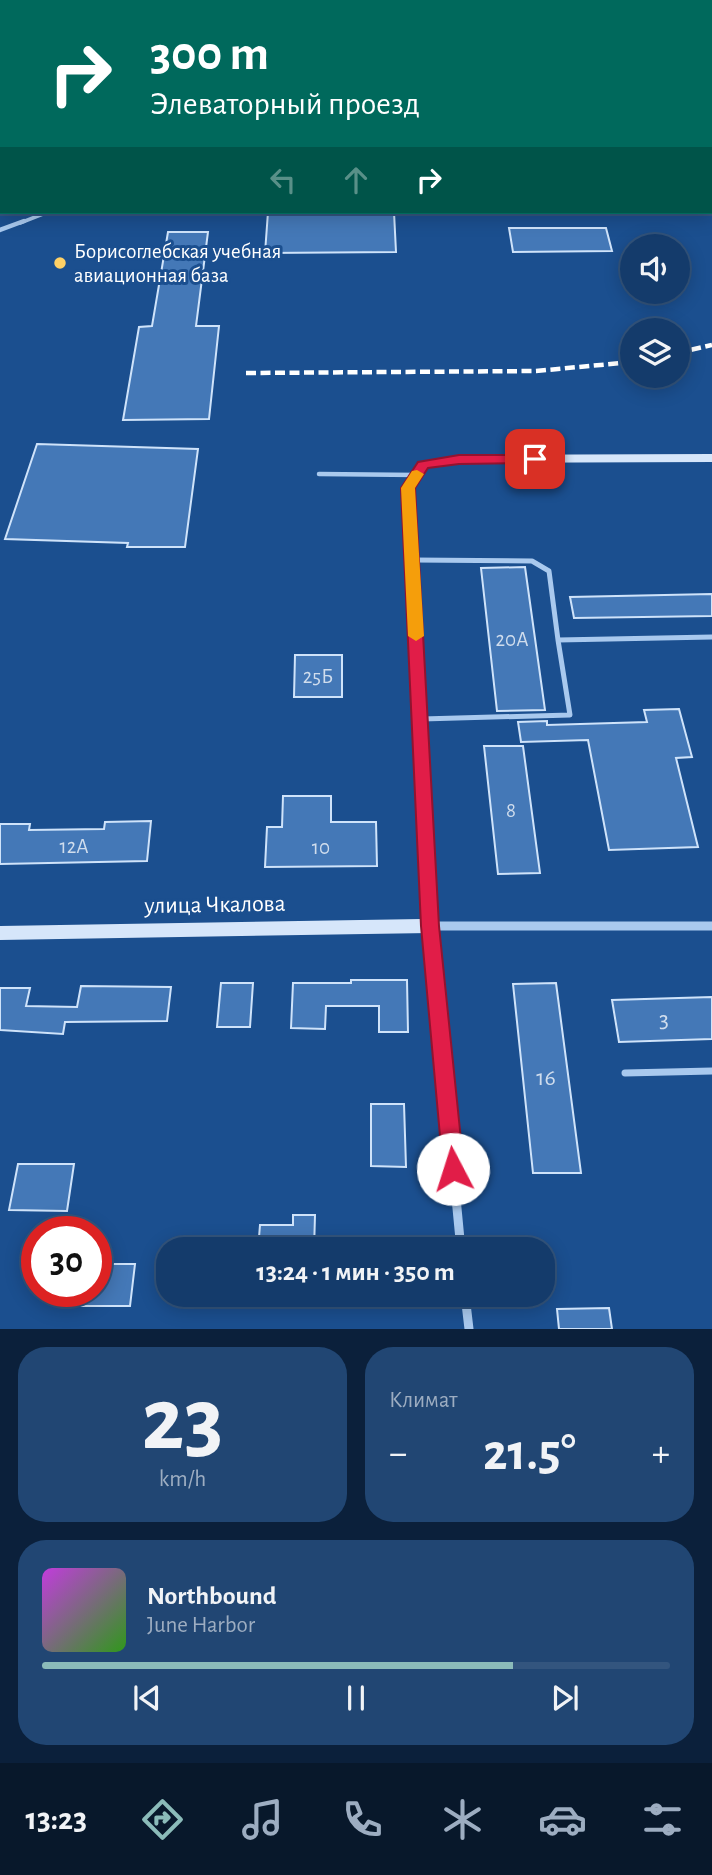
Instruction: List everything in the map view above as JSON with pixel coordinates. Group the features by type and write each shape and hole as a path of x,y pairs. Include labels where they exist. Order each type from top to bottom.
{"street":[{"path":"460,1237 430,926 408,488 423,465 459,459 712,458"},
{"path":"430,926 712,926"},
{"name":"улица Чкалова","path":"0,933 430,926"},
{"path":"467,1307 469,1329"}],"lane":[{"path":"0,230 43,214"},
{"path":"318,474 416,475"},
{"path":"412,560 532,561 548,571 570,715 420,719"},
{"path":"558,640 712,637"},
{"path":"625,1073 712,1071"}],"building":[{"path":"268,214 394,214 396,252 265,253"},
{"path":"509,228 606,228 612,251 513,252"},
{"path":"168,232 208,232 196,326 219,326 209,419 123,420 139,327 152,326"},
{"path":"37,444 198,449 185,547 127,547 128,543 5,539"},
{"path":"525,567 545,710 497,711 481,568"},
{"path":"712,594 712,616 574,618 570,597"},
{"path":"295,655 342,655 342,697 294,697"},
{"path":"679,709 692,757 676,758 698,847 609,850 588,740 521,742 518,722 547,721 547,725 647,722 644,710"},
{"path":"484,746 523,746 540,873 498,874"},
{"path":"283,796 331,796 331,822 376,822 377,866 265,867 267,827 282,827"},
{"path":"151,821 147,861 0,864 0,824 30,824 29,830 104,829 105,822"},
{"path":"351,980 407,980 408,1032 379,1032 379,1006 326,1006 325,1029 291,1028 293,983 351,983"},
{"path":"221,983 253,983 250,1027 217,1027"},
{"path":"556,983 581,1173 533,1173 513,984"},
{"path":"81,986 171,987 167,1021 65,1022 63,1034 0,1030 0,988 30,988 26,1006 77,1007"},
{"path":"712,997 712,1039 619,1042 612,1000"},
{"path":"371,1104 404,1104 406,1167 371,1166"},
{"path":"18,1164 74,1164 67,1211 9,1210"},
{"path":"293,1215 315,1215 314,1237 259,1237 260,1225 293,1225"},
{"path":"112,1264 135,1264 130,1306 112,1306"},
{"path":"609,1308 612,1329 559,1329 557,1309"}],"railway":[{"path":"690,350 712,345"},
{"path":"246,373 536,371 620,363"}],"slow traffic":[{"path":"416,636 408,488 417,474"}],"place":[{"name":"Борисоглебская учебная авиационная база","path":"60,263"}],"route":[{"path":"453,1169 430,926 408,488 423,465 459,459 535,459"}]}
